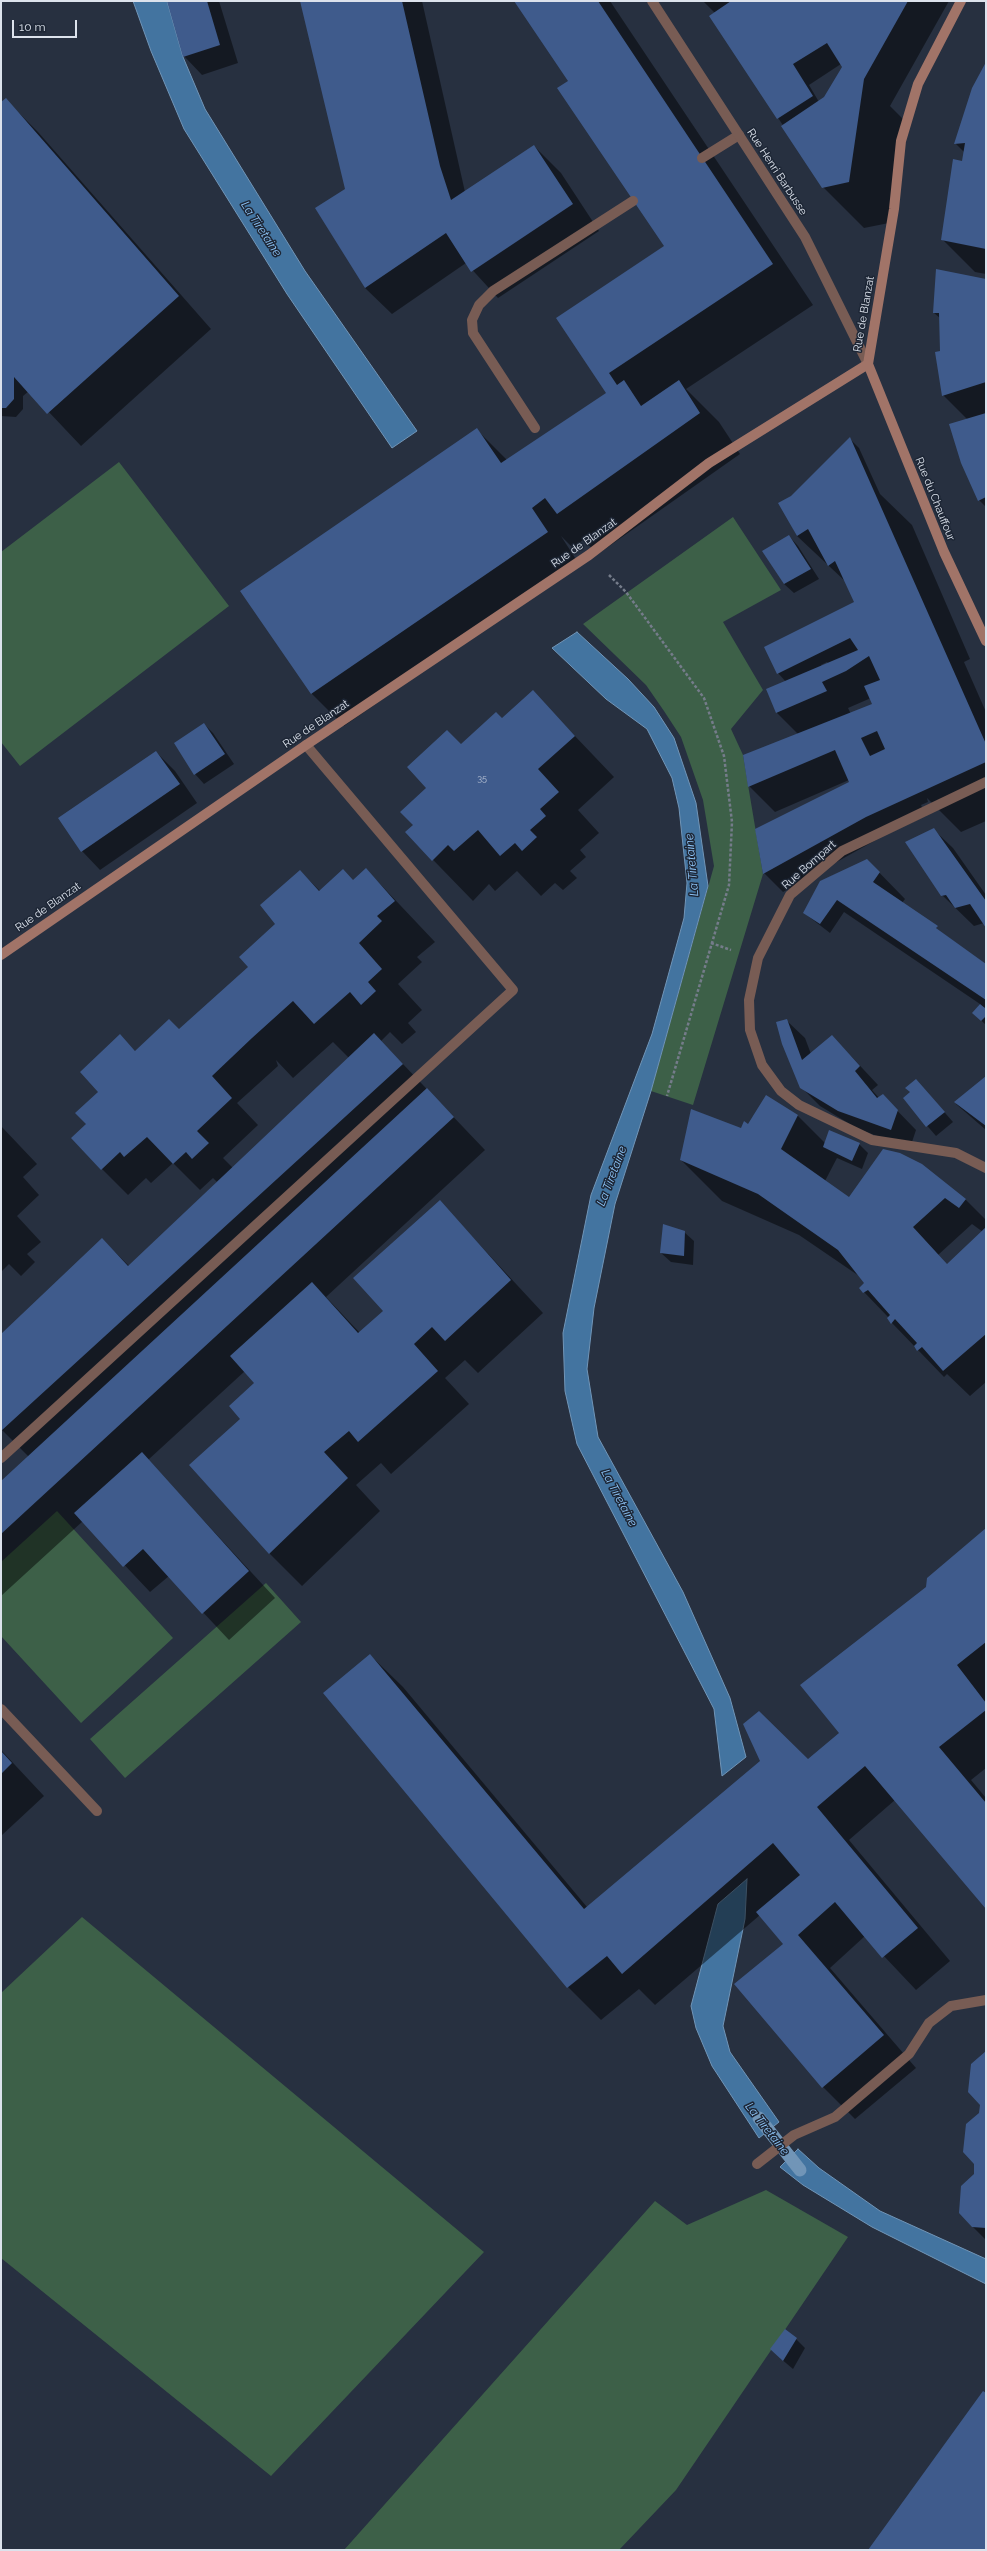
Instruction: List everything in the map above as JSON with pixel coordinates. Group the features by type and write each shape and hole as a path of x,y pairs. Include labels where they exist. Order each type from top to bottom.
{"street":[{"name":"Rue Henri Barbusse","path":"652,1 805,237 868,364"},
{"name":"Rue de Blanzat","path":"1,955 306,745 589,555 709,463 868,364 894,209 901,141 918,84 961,1"},
{"path":"702,158 739,135"},
{"path":"535,428 473,333 472,320 474,315 479,305 493,291 633,201"},
{"name":"Rue du Chauffour","path":"868,364 944,552 986,641"},
{"path":"1,1458 513,990 306,745"},
{"name":"Rue Bompart","path":"986,782 842,851 790,895 758,958 749,1000 750,1030 762,1065 781,1091 799,1105 872,1140 956,1153 986,1168"},
{"path":"1,1709 97,1811"},
{"path":"757,2164 794,2135 835,2117 909,2054 929,2023 951,2006 986,2000"}],"path":[{"path":"589,555 626,592 700,692 717,731 724,756 732,822 729,885 667,1096"},
{"path":"711,943 724,947"}],"green space":[{"path":"119,462 229,606 20,766 1,742 1,552"},
{"path":"733,517 781,590 723,622 763,690 731,729 743,755 763,874 693,1105 651,1091 714,866 703,800 681,737 664,711 646,685 583,624"},
{"path":"57,1511 173,1638 81,1723 1,1636 1,1562"},
{"path":"266,1583 301,1622 125,1778 90,1739"},
{"path":"82,1917 484,2252 271,2476 1,2258 1,1993"},
{"path":"766,2190 848,2237 676,2490 619,2550 344,2550 655,2201 687,2225"}],"water":[{"path":"133,1 167,1 183,57 205,109 305,271 417,431 392,448 287,294 184,129 151,51"},
{"path":"577,632 628,679 654,707 674,738 696,803 708,886 651,1091 615,1204 594,1308 587,1369 598,1437 683,1592 730,1698 746,1757 722,1776 714,1709 577,1444 565,1391 563,1333 591,1195 652,1034 684,918 687,883 679,808 672,778 647,729 606,699 552,648"},
{"path":"747,1879 745,1919 723,2026 730,2052 779,2122 759,2138 712,2066 696,2028 691,2006 718,1904"},
{"path":"798,2149 819,2168 880,2211 986,2259 986,2284 872,2227 803,2185 780,2167"}],"building":[{"path":"167,1 207,1 220,45 183,57"},
{"path":"300,1 402,1 440,166 451,200 534,145 573,204 471,272 446,233 365,288 315,208 345,189"},
{"path":"514,1 598,1 773,264 609,373 617,385 624,380 641,406 679,380 700,413 557,514 545,498 532,508 548,532 311,694 240,591 477,428 501,463 606,393 556,318 664,246 557,88 568,81"},
{"path":"731,1 908,1 864,79 849,182 822,188 781,126 824,97 842,67 827,43 793,64 813,96 777,119 709,16"},
{"path":"986,62 986,249 941,240 953,159 962,161 965,143 954,144 972,88"},
{"path":"6,98 179,296 47,414 14,377 14,399 6,408 1,408 1,102"},
{"path":"936,269 986,279 986,382 942,396 935,352 940,351 939,313 933,313"},
{"path":"986,413 986,497 978,501 961,463 949,424"},
{"path":"850,437 986,744 986,762 866,817 763,874 755,829 849,782 835,750 748,787 743,755 872,704 864,686 880,680 869,656 846,671 822,682 827,691 776,713 766,689 858,650 850,638 777,674 764,647 854,602 835,561 828,566 808,529 797,536 778,503 791,496","holes":["877,731 885,749 870,756 861,738"]},
{"path":"789,535 811,569 784,584 762,551"},
{"path":"533,690 575,736 538,769 559,792 540,809 546,816 530,830 537,837 522,851 515,843 500,856 478,830 454,851 448,845 432,861 405,832 413,825 400,812 426,788 407,767 447,730 461,744 496,712 502,718"},
{"path":"204,723 225,754 194,775 174,743"},
{"path":"156,751 180,784 81,852 58,818"},
{"path":"934,828 986,901 986,928 970,904 955,908 946,895 941,896 905,842"},
{"path":"867,859 880,872 873,882 938,926 936,928 986,964 986,1000 837,900 820,924 803,913 820,881"},
{"path":"366,868 395,901 377,916 382,921 359,943 382,969 368,982 376,991 361,1005 350,992 314,1024 293,1001 252,1038 212,1076 232,1098 197,1131 209,1143 192,1159 186,1152 173,1164 147,1137 124,1157 120,1152 101,1170 71,1138 86,1124 75,1113 98,1092 80,1072 120,1034 135,1051 169,1019 179,1029 248,967 239,957 275,924 260,905 300,870 319,891 343,869 353,880"},
{"path":"980,1004 986,1009 986,1016 981,1021 972,1013"},
{"path":"787,1019 802,1060 832,1035 860,1066 855,1071 877,1098 883,1094 898,1110 891,1130 838,1111 800,1088 782,1044 776,1022"},
{"path":"374,1033 403,1064 1,1431 1,1334 102,1238 128,1266"},
{"path":"986,1076 986,1126 954,1102"},
{"path":"916,1079 945,1112 926,1127 903,1098 910,1092 905,1088"},
{"path":"427,1088 454,1117 1,1534 1,1481"},
{"path":"766,1095 798,1115 781,1149 849,1197 883,1149 900,1153 922,1164 966,1199 959,1208 945,1198 913,1227 947,1264 986,1227 986,1334 943,1371 922,1347 917,1351 914,1346 917,1343 895,1319 891,1324 887,1318 890,1315 868,1290 863,1293 859,1288 864,1283 838,1250 758,1194 680,1160 691,1109 741,1128 744,1121 748,1124"},
{"path":"829,1130 860,1143 852,1161 823,1147"},
{"path":"440,1200 511,1280 445,1341 432,1327 414,1344 438,1371 358,1442 349,1431 324,1452 348,1478 269,1554 189,1465 240,1419 229,1406 254,1383 230,1356 312,1282 358,1333 383,1311 353,1278"},
{"path":"663,1224 685,1231 684,1256 660,1253"},
{"path":"142,1452 249,1571 202,1614 143,1549 123,1567 74,1513"},
{"path":"986,1528 986,1642 957,1665 986,1703 986,1710 939,1747 986,1803 986,1909 865,1766 817,1807 918,1928 882,1958 835,1902 798,1935 884,2035 822,2088 734,1984 783,1944 756,1912 800,1875 773,1843 622,1974 607,1956 567,1988 323,1693 370,1654 584,1909 760,1761 743,1724 759,1711 808,1759 839,1733 800,1685 926,1587 927,1578"},
{"path":"1,1751 12,1763 1,1774"},
{"path":"986,2051 986,2228 972,2227 959,2213 961,2186 974,2174 974,2164 963,2152 966,2124 979,2113 980,2105 968,2092 971,2064"},
{"path":"785,2329 797,2338 783,2361 770,2349"},
{"path":"983,2391 986,2393 986,2550 868,2550"}],"waterway":[{"name":"La Tiretaine","path":"759,2118 800,2170"}]}
